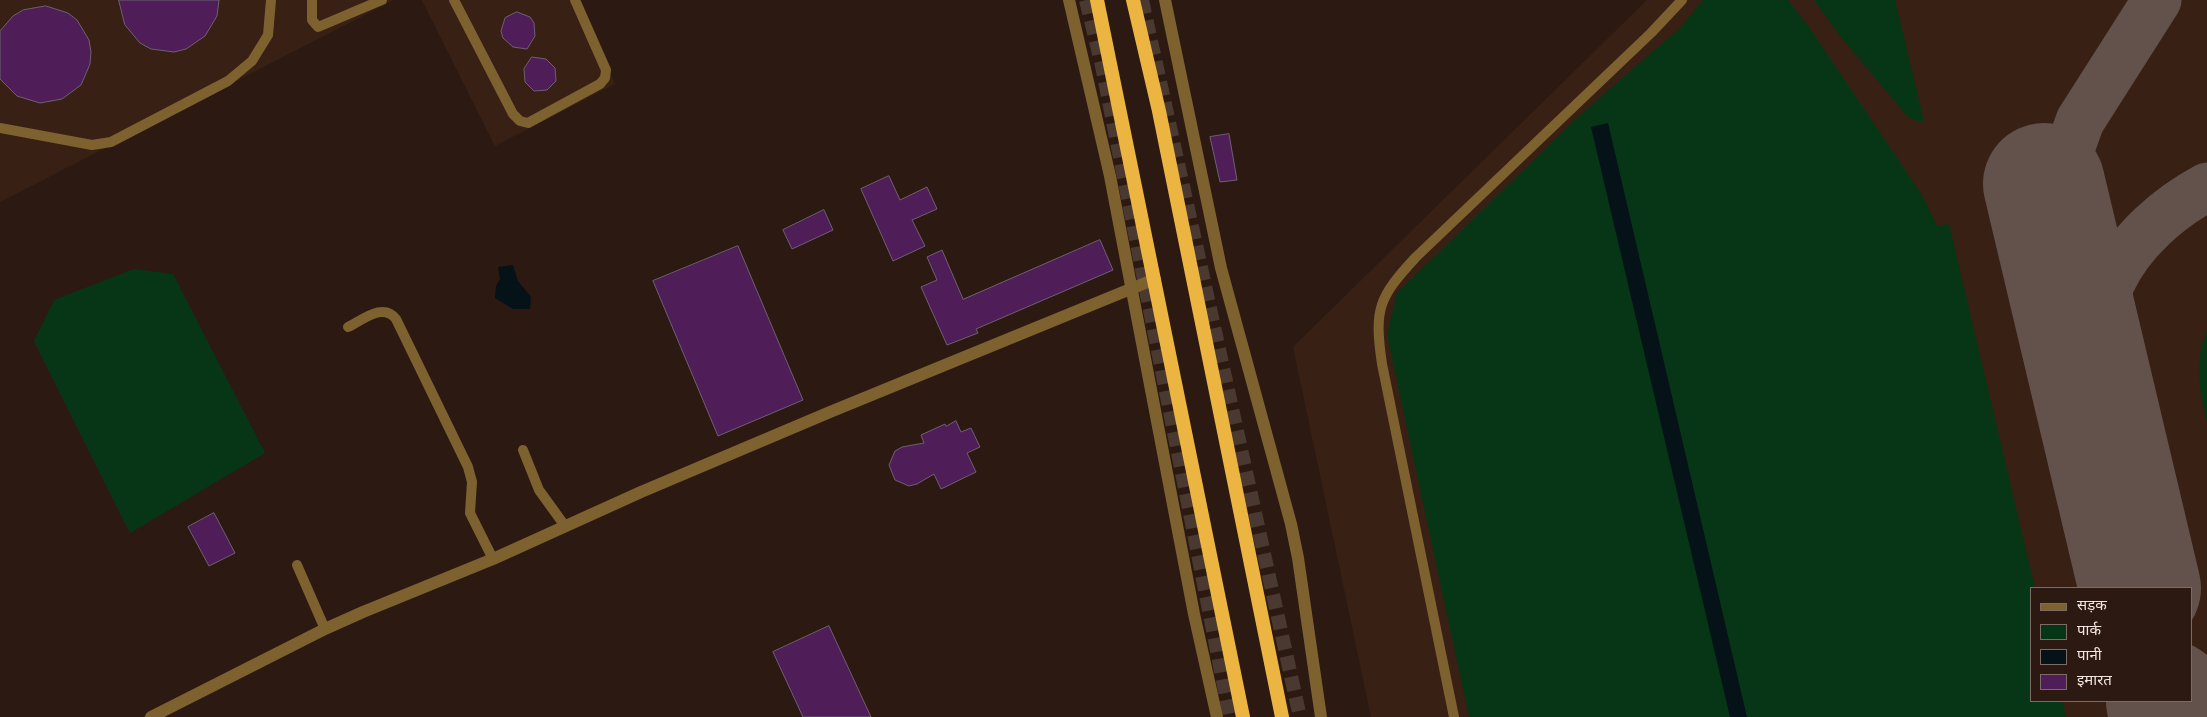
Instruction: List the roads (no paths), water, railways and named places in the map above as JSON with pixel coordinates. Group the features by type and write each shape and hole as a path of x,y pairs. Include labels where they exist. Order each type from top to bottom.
{"highway":[{"path":"1097,0 1243,717"},
{"path":"1133,0 1159,111 1282,717"}],"street":[{"path":"1069,0 1110,176 1194,614 1217,717"},
{"path":"1165,0 1221,268 1291,524 1300,568 1321,717"},
{"path":"151,717 325,628 493,559 830,412 1155,279"}],"lane":[{"path":"0,128 92,144 111,142 228,81 252,61 268,35 271,0"},
{"path":"312,0 312,20 318,27 382,0"},
{"path":"454,0 513,114 520,121 528,122 600,84 605,78 606,70 576,0"},
{"path":"1454,717 1382,364 1378,333 1378,317 1382,304 1399,276 1416,257 1652,33 1682,0"},
{"path":"348,327 386,310 391,312 396,319 468,467 472,482 470,513 493,559"},
{"path":"523,450 539,490 565,526"},
{"path":"297,565 325,628"}],"water":[{"path":"1608,123 1747,717 1730,717 1591,127"},
{"path":"513,265 518,281 531,297 530,309 513,309 495,298 496,286 500,279 498,267"}],"tunnel":[{"path":"1086,0 1102,66 1230,717"},
{"path":"1142,0 1300,717"}]}
